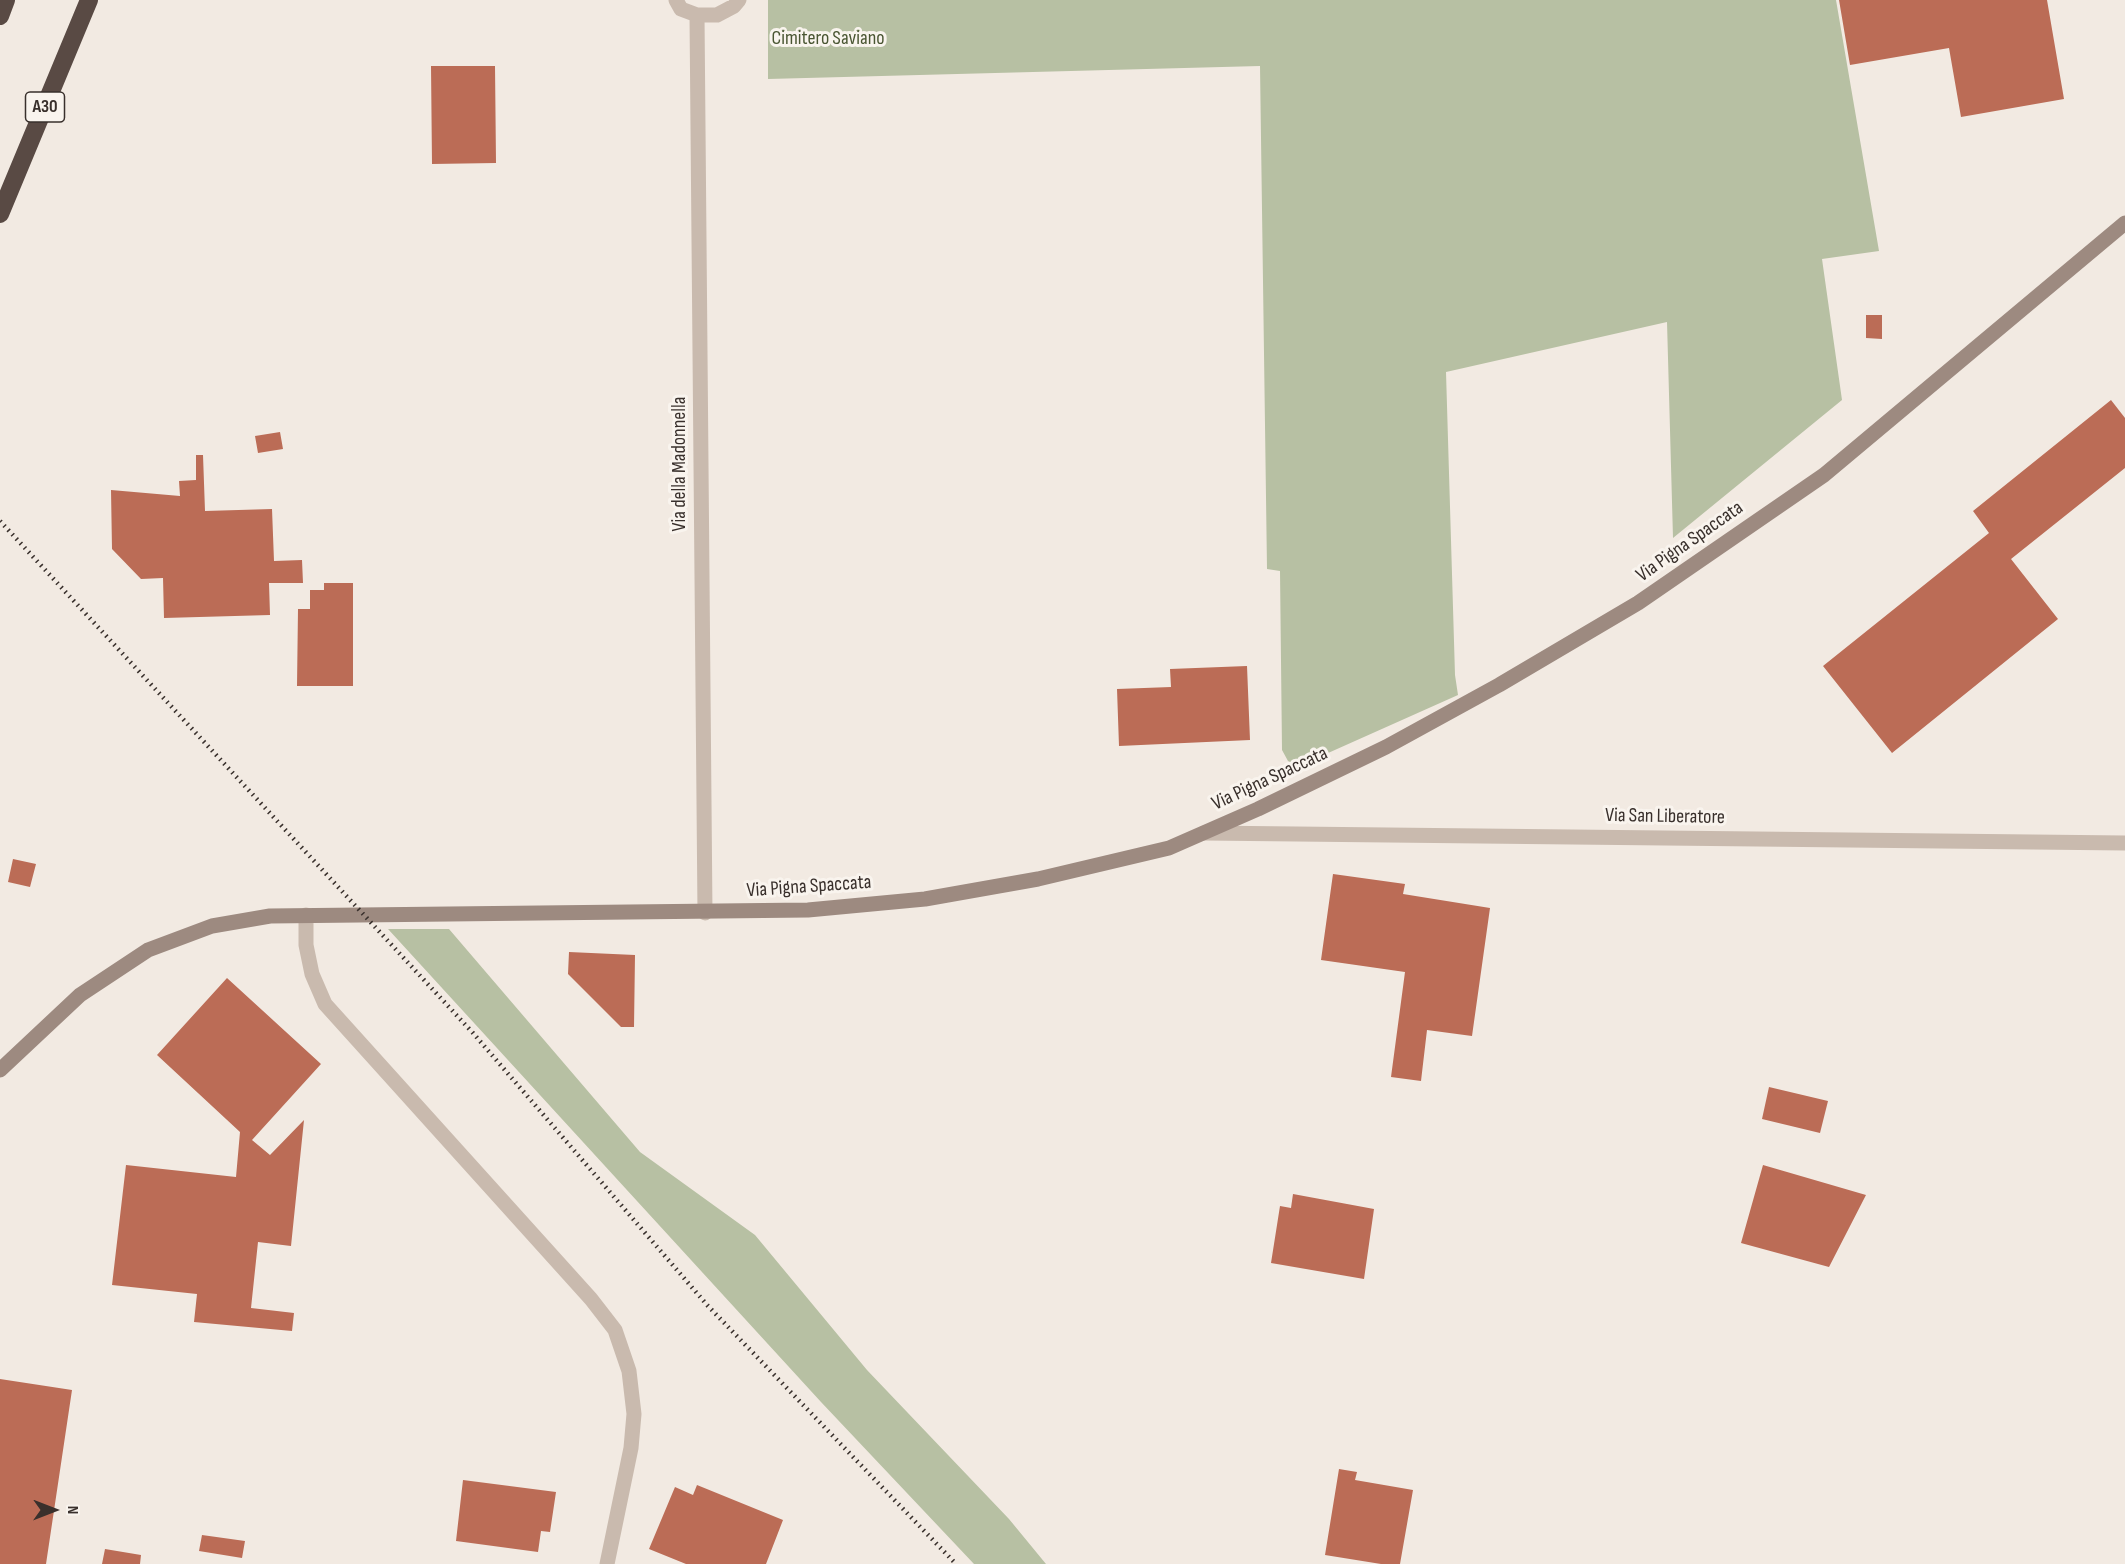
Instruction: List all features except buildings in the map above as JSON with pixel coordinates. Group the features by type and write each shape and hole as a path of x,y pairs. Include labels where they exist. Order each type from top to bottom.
{"highway":[{"path":"0,16 6,0"},
{"name":"A30","path":"0,214 89,0"}],"main road":[{"name":"Via Pigna Spaccata","path":"0,1070 80,995 148,950 212,926 270,916 306,915 705,913 808,910 925,899 1059,874 1169,848 1258,809 1386,747 1499,685 1638,603 1824,475 2125,223"}],"street":[{"path":"676,0 681,9 697,15 717,15 740,0"},
{"name":"Via della Madonnella","path":"697,15 705,913"},
{"name":"Via San Liberatore","path":"1204,833 2125,843"},
{"path":"306,915 306,945 312,974 325,1004 591,1299 615,1330 629,1371 634,1413 632,1448 607,1564"}],"green space":[{"name":"Cimitero Saviano","path":"768,0 1836,0 1879,251 1822,259 1842,400 1673,538 1667,322 1446,372 1455,675 1458,695 1299,766 1288,761 1282,750 1280,571 1267,569 1260,66 768,79"},
{"path":"388,929 449,929 640,1152 755,1235 867,1370 1009,1519 1046,1564 974,1564 821,1402"}],"railway":[{"path":"0,521 473,1033 708,1306 956,1564"}]}
